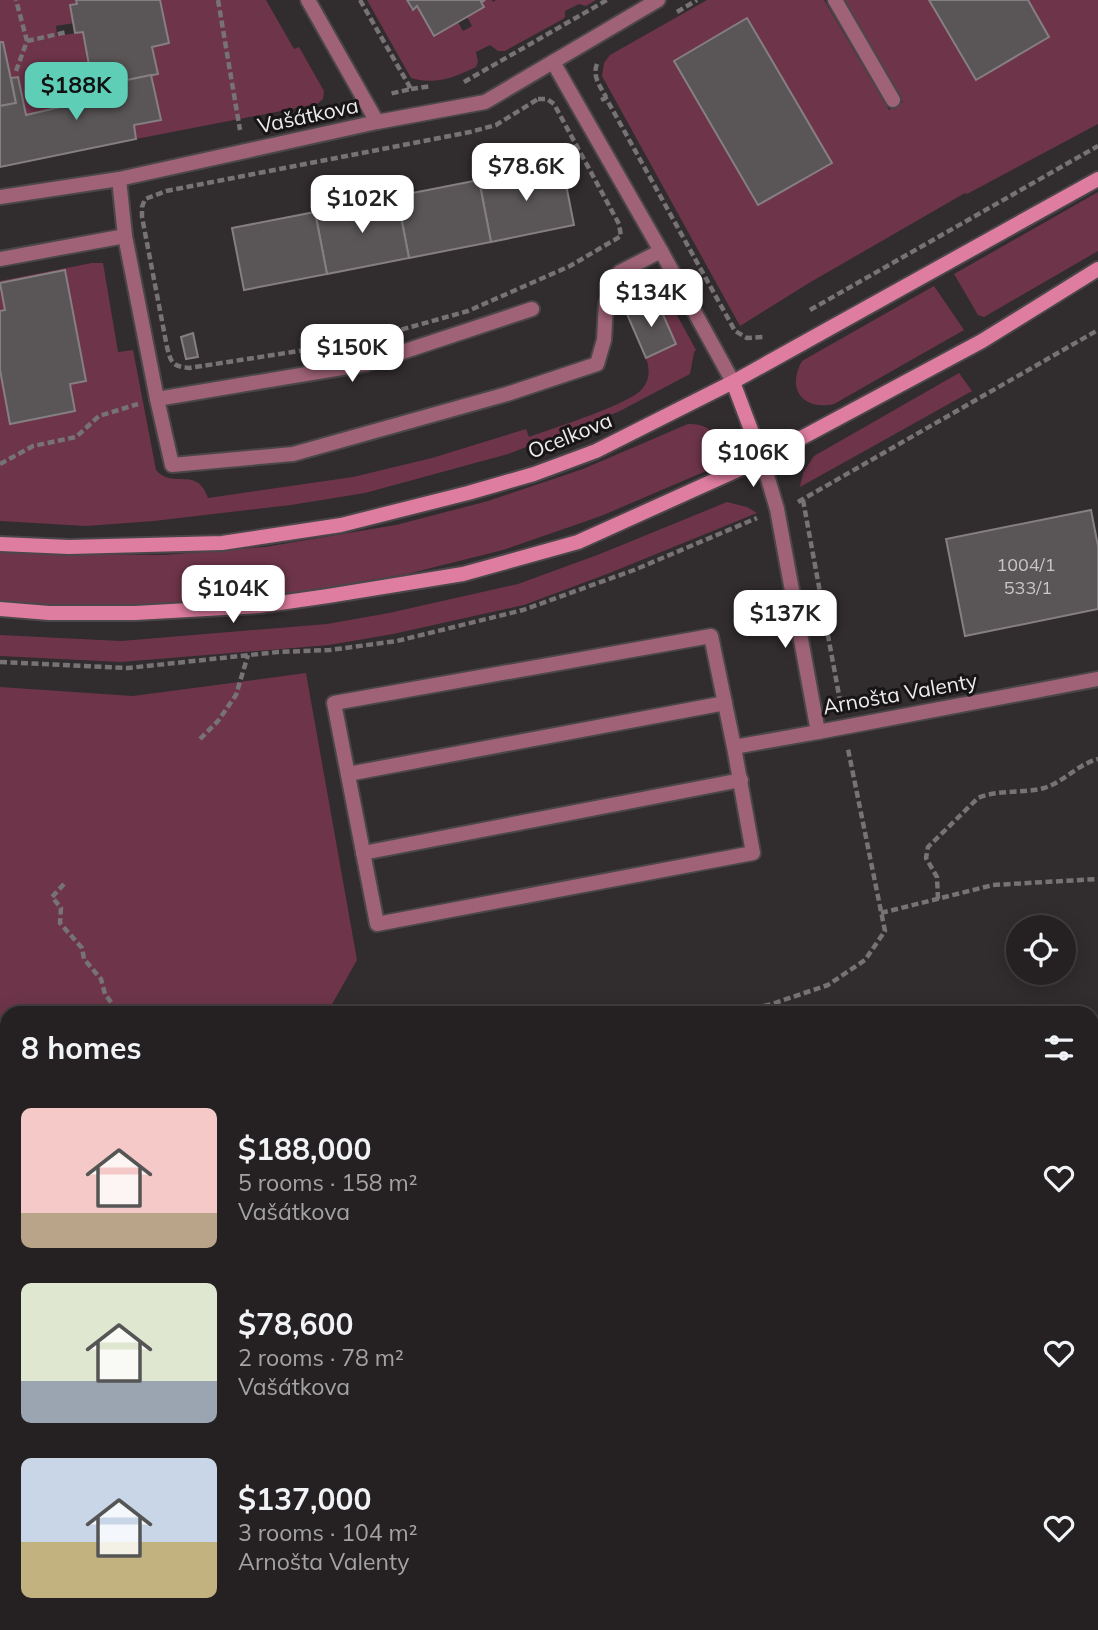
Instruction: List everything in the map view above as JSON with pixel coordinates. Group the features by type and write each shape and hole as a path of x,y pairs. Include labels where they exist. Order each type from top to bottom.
{"street":[{"path":"308,0 377,122"},
{"name":"Vašátkova","path":"0,197 120,179 377,122 485,102 658,0"},
{"path":"835,0 893,100"},
{"path":"553,62 733,382 762,459"},
{"path":"120,179 125,236 172,465 293,454 508,394 597,364 604,340 606,304 620,272 661,251"},
{"name":"Ocelkova","path":"0,544 69,547 222,543 341,525 534,474 596,451 733,382 1098,179"},
{"path":"0,259 125,236"},
{"path":"0,609 49,613 135,613 259,606 463,574 578,542 762,459 982,341 1098,269"},
{"path":"157,398 366,364 532,309"},
{"name":"Arnošta Valenty","path":"762,459 778,509 818,732 1098,678"},
{"path":"710,636 734,747 753,853 377,924 334,704 710,636"},
{"path":"348,774 725,704"},
{"path":"734,747 818,732"},
{"path":"363,853 741,780"}],"path":[{"path":"16,0 27,41 16,71"},
{"path":"218,0 243,152"},
{"path":"360,0 411,89"},
{"path":"463,82 607,0"},
{"path":"27,41 67,32"},
{"path":"365,100 437,86"},
{"path":"582,111 606,98 735,331 747,338 761,338 773,331"},
{"path":"538,99 547,99 554,104 570,133 619,224 621,236 570,266 468,311 357,342 189,368 177,367 169,357 142,207 145,199 166,191 496,125 538,99"},
{"path":"809,311 1098,146"},
{"path":"0,662 128,668 278,652 330,650 397,641 523,610 634,570 803,500 1098,330"},
{"path":"0,464 33,446 76,437 99,416 157,398"},
{"path":"763,1006 828,985 866,960 885,931 844,727 803,500"},
{"path":"200,739 218,721 236,695 248,655"},
{"path":"938,899 937,877 926,858 928,848 971,804 988,794 1046,788 1087,762 1098,759"},
{"path":"881,913 993,885 1098,879"},
{"path":"64,884 52,897 61,908 60,923 82,948 84,959 101,979 105,994 114,1006"}],"shaded area":[{"path":"0,0 76,0 77,4 70,6 74,23 56,26 57,36 83,32 95,99 26,115 18,77 11,78 3,42 0,42"},
{"path":"160,0 266,0 294,49 299,47 324,91 323,99 317,104 136,139 134,125 161,119 151,75 158,73 152,47 169,43"},
{"path":"367,0 406,0 411,10 417,7 434,36 458,22 463,31 472,26 467,17 484,0 596,0 586,6 579,4 565,11 563,19 505,51 498,51 490,45 476,52 476,67 452,77 428,81 411,78"},
{"path":"707,0 824,0 889,110 903,102 844,0 929,0 976,80 1049,37 1028,0 1098,0 1098,124 965,193 740,326 602,76 604,63 610,55","holes":["748,18 832,163 758,205 674,61"]},
{"path":"1098,192 1098,251 984,317 978,315 954,274"},
{"path":"103,263 118,352 133,350 156,470 163,476 198,483 208,498 353,477 432,458 526,429 529,437 622,402 645,386 649,374 646,358 675,343 657,301 627,314 625,300 628,290 648,276 661,286 696,350 690,374 618,412 508,454 365,493 291,505 154,521 86,526 0,521 0,370 11,423 75,411 70,384 86,380 65,271 0,283"},
{"path":"0,283 5,310 0,311"},
{"path":"934,286 964,330 834,404 814,404 800,396 796,381 802,361"},
{"path":"959,373 972,391 800,487 803,473 814,456"},
{"path":"688,424 707,428 717,440 718,456 706,471 601,516 503,550 407,574 271,597 165,607 59,606 0,602 0,551 163,555 265,547 396,525 488,501 583,469"},
{"path":"727,502 747,507 757,513 524,605 393,634 329,645 121,662 0,656 0,635 121,641 327,624 389,613 518,584"},
{"path":"306,673 357,960 331,1006 0,1006 0,687 133,696"}],"building":[{"path":"76,0 160,0 169,43 152,47 158,74 93,87 83,32 75,33 70,5 77,4"},
{"path":"407,0 485,0 481,2 484,7 434,36 417,6 413,10"},
{"path":"929,0 1028,0 1049,37 976,80"},
{"path":"747,18 832,163 758,205 674,61"},
{"path":"0,42 3,42 16,103 0,106"},
{"path":"151,75 161,120 134,125 136,139 0,167 0,106 16,103 11,78 18,77 26,115 95,99 93,87"},
{"path":"562,164 574,225 491,242 479,180"},
{"path":"479,180 491,242 409,258 397,196"},
{"path":"397,196 409,258 327,274 315,212"},
{"path":"315,212 327,274 244,290 232,228"},
{"path":"65,270 86,381 70,384 75,411 10,424 0,370 0,311 5,310 0,283"},
{"path":"657,301 676,344 646,358 627,314"},
{"path":"193,333 198,357 186,359 181,337"},
{"path":"1091,510 1098,546 1098,609 965,636 946,539"}]}
